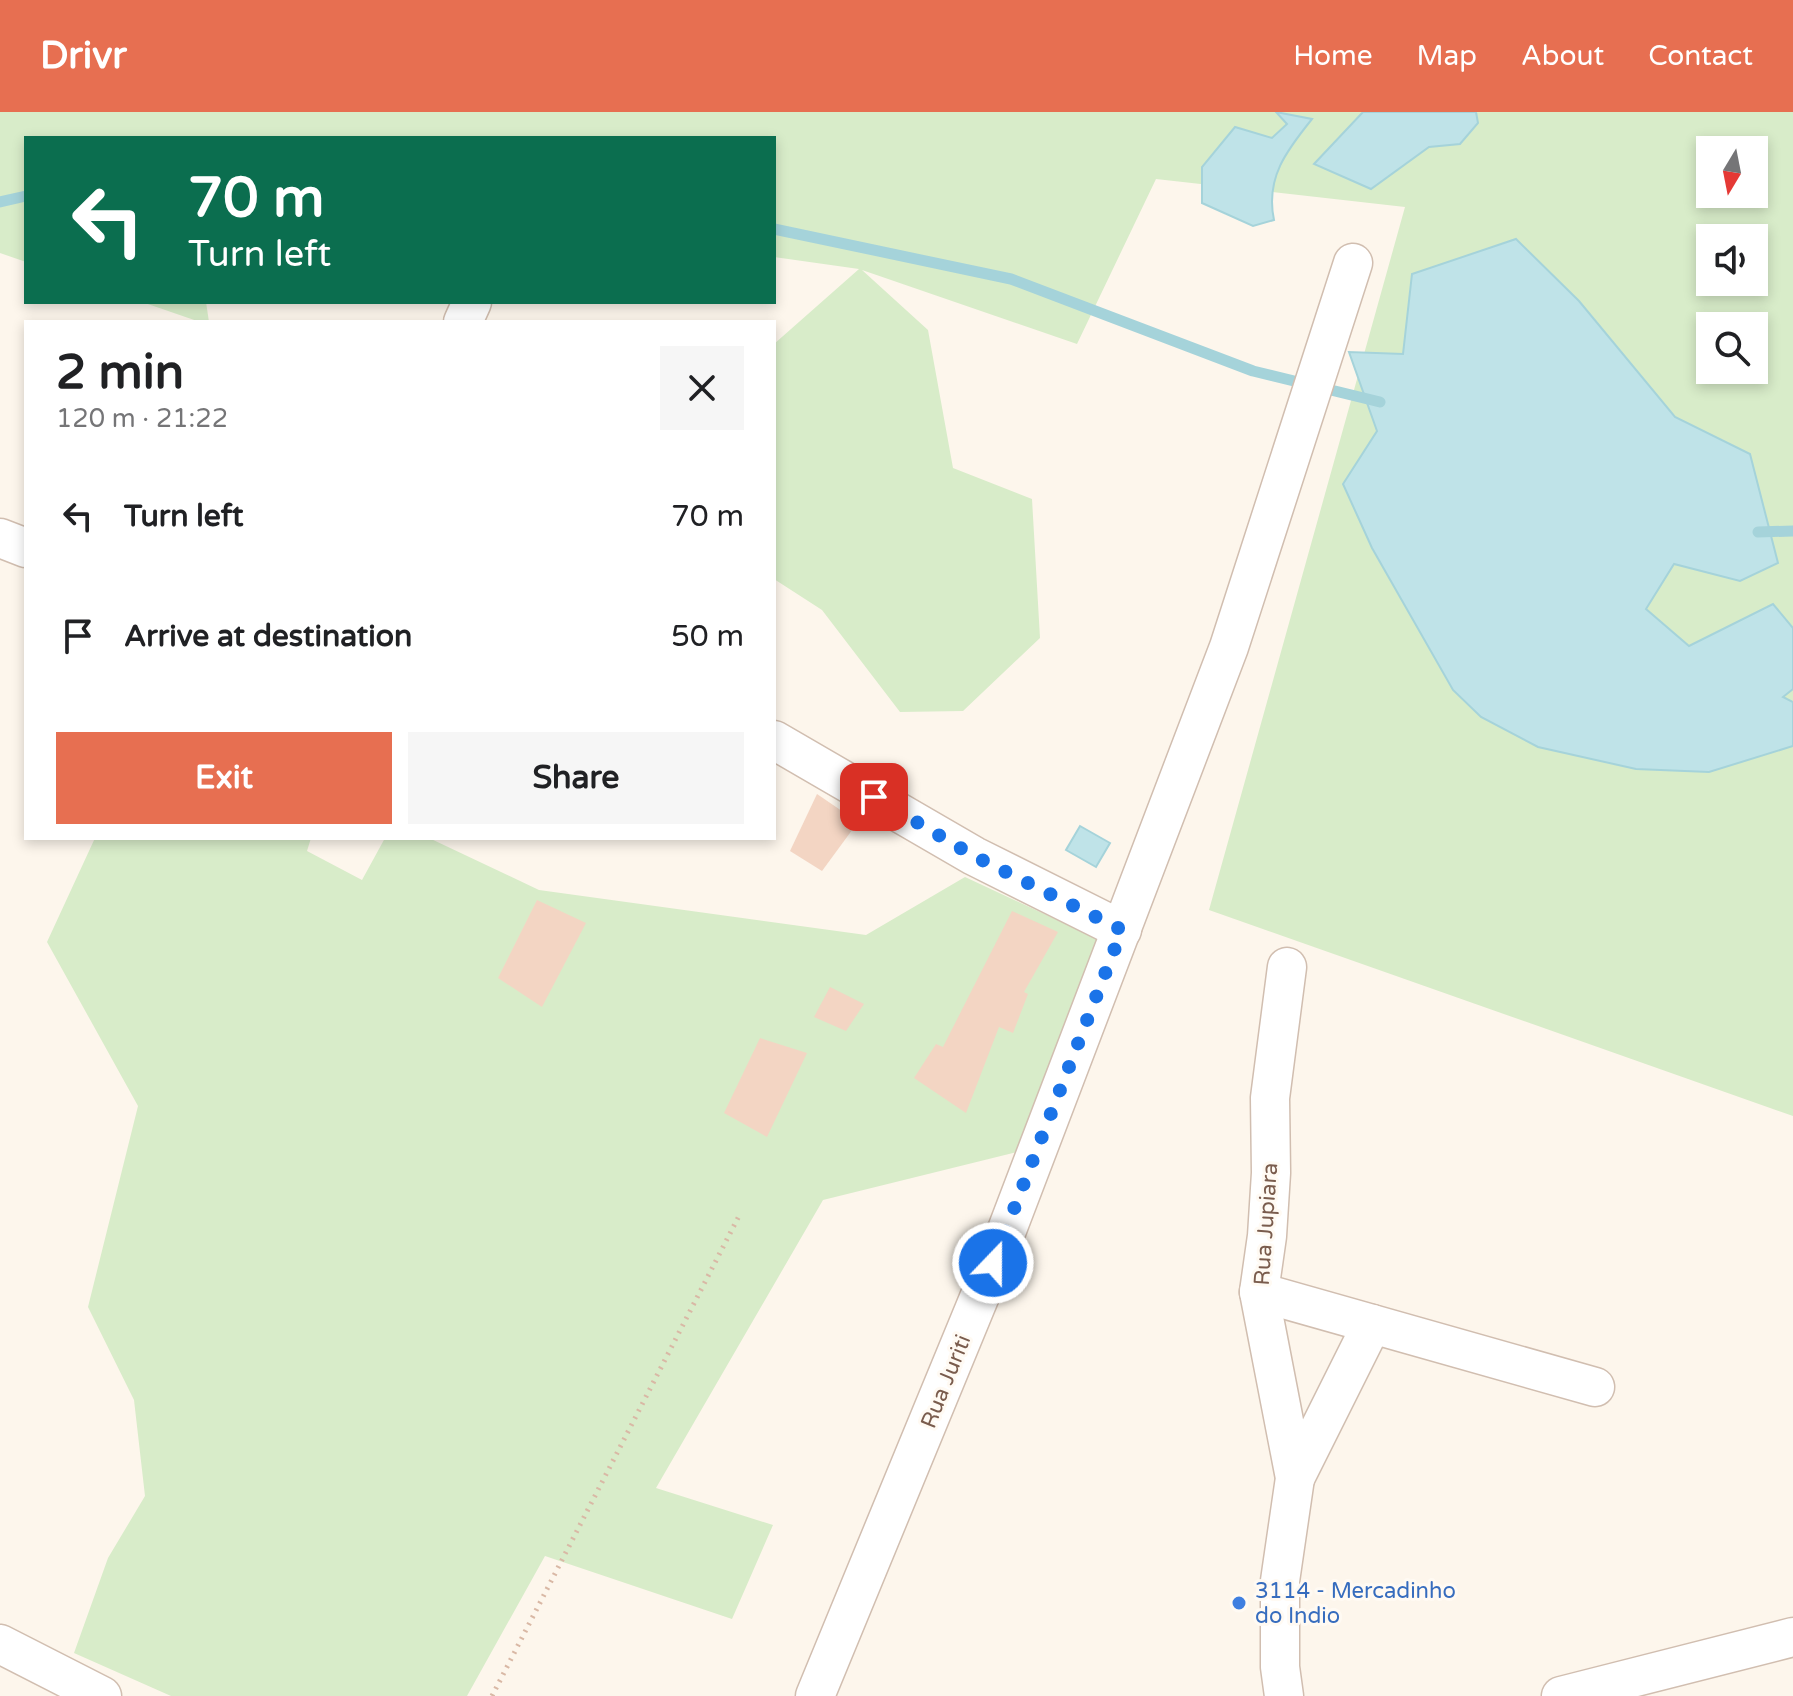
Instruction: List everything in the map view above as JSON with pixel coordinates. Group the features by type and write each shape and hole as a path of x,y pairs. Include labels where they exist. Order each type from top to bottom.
{"street":[{"name":"Rua Juriti","path":"815,1696 1005,1235 1229,647 1300,419 1353,263"},
{"path":"0,538 24,547"},
{"path":"776,741 974,856 1122,930"},
{"name":"Rua Jupiara","path":"1287,967 1270,1098 1271,1173 1259,1292 1295,1478"},
{"path":"1259,1292 1595,1387"},
{"name":"Rua Jupiara","path":"1284,1696 1280,1667 1280,1581 1295,1478 1372,1324"},
{"path":"1561,1696 1793,1637"},
{"path":"0,1644 102,1696"}],"path":[{"path":"492,1696 740,1214"}],"green space":[{"path":"0,112 1793,112 1793,1116 1209,910 1405,207 1156,179 1077,344 862,270 928,330 953,468 1032,499 1040,638 963,711 900,712 822,610 776,580 776,342 859,269 776,257 776,136 24,136 24,261 0,253"},
{"path":"148,304 206,304 209,320 194,320"},
{"path":"94,840 310,840 307,851 362,880 384,840 433,840 539,890 866,935 965,877 1098,939 1017,1152 823,1200 656,1488 773,1525 732,1619 545,1556 467,1696 171,1696 74,1653 108,1558 145,1496 134,1400 88,1307 138,1106 47,942"}],"water":[{"path":"1276,112 1312,119 1294,142 1275,178 1274,220 1253,226 1202,203 1202,167 1235,127 1272,138 1287,124"},
{"path":"1363,112 1476,112 1478,123 1460,144 1429,147 1371,189 1314,164"},
{"path":"1516,239 1579,301 1675,417 1750,454 1778,563 1740,581 1674,564 1646,609 1689,646 1773,604 1793,628 1793,689 1783,697 1793,702 1793,746 1709,772 1636,769 1538,747 1481,717 1453,690 1372,548 1343,484 1377,431 1349,352 1403,354 1412,274"},
{"path":"1080,826 1110,843 1096,867 1066,850"}],"building":[{"path":"817,794 858,822 822,871 790,851"},
{"path":"537,900 586,923 542,1007 498,978"},
{"path":"1012,911 1058,932 1024,992 1028,994 1013,1033 999,1027 966,1113 914,1078 936,1044 943,1047"},
{"path":"830,987 864,1004 846,1031 814,1017"},
{"path":"760,1038 807,1053 767,1137 724,1113"}],"waterway":[{"path":"0,202 24,196"},
{"path":"776,229 1011,279 1253,371 1380,402"},
{"path":"1758,532 1793,531"}],"place":[{"name":"3114 - Mercadinho do Indio","path":"1239,1603"}],"route":[{"path":"874,797 974,856 1122,930 993,1263"}]}
